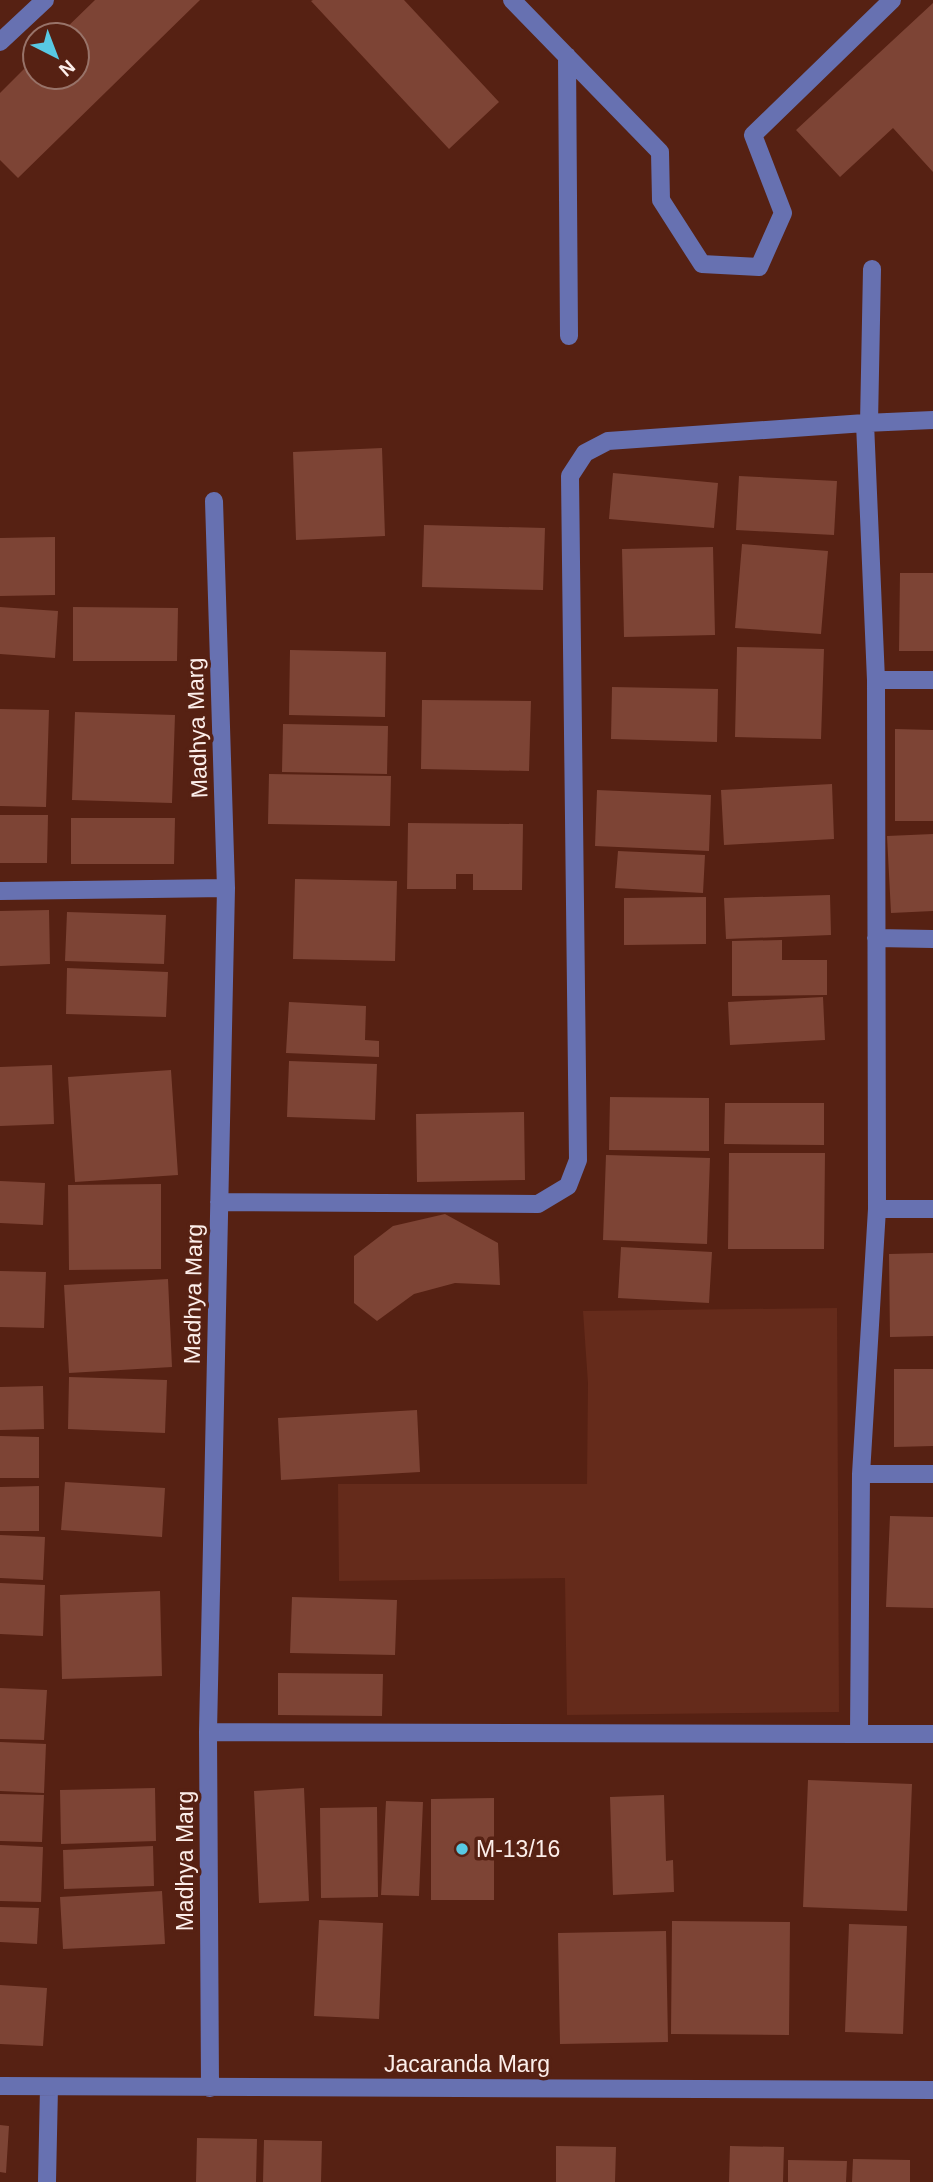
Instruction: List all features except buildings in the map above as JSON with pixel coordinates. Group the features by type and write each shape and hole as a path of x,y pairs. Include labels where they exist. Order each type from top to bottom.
{"street":[{"path":"0,42 45,0"},
{"path":"512,0 660,152 661,200 702,264 759,267 783,213 754,135 892,0"},
{"path":"567,57 569,337"},
{"path":"859,1734 861,1474 877,1209 876,680 867,423 872,269"},
{"path":"219,1202 538,1204 568,1186 578,1160 570,476 585,453 608,442 933,420"},
{"name":"Madhya Marg","path":"210,2088 208,1732 226,888 215,501"},
{"path":"876,680 933,680"},
{"path":"0,891 226,888"},
{"path":"876,938 933,939"},
{"path":"877,1209 933,1209"},
{"path":"861,1474 933,1474"},
{"path":"208,1732 933,1734"},
{"name":"Jacaranda Marg","path":"0,2086 933,2090"},
{"path":"47,2182 49,2087"}],"shaded area":[{"path":"837,1308 839,1712 567,1715 565,1578 339,1581 338,1484 587,1484 588,1383 583,1311"}],"place":[{"name":"M-13/16","path":"462,1849"}]}
